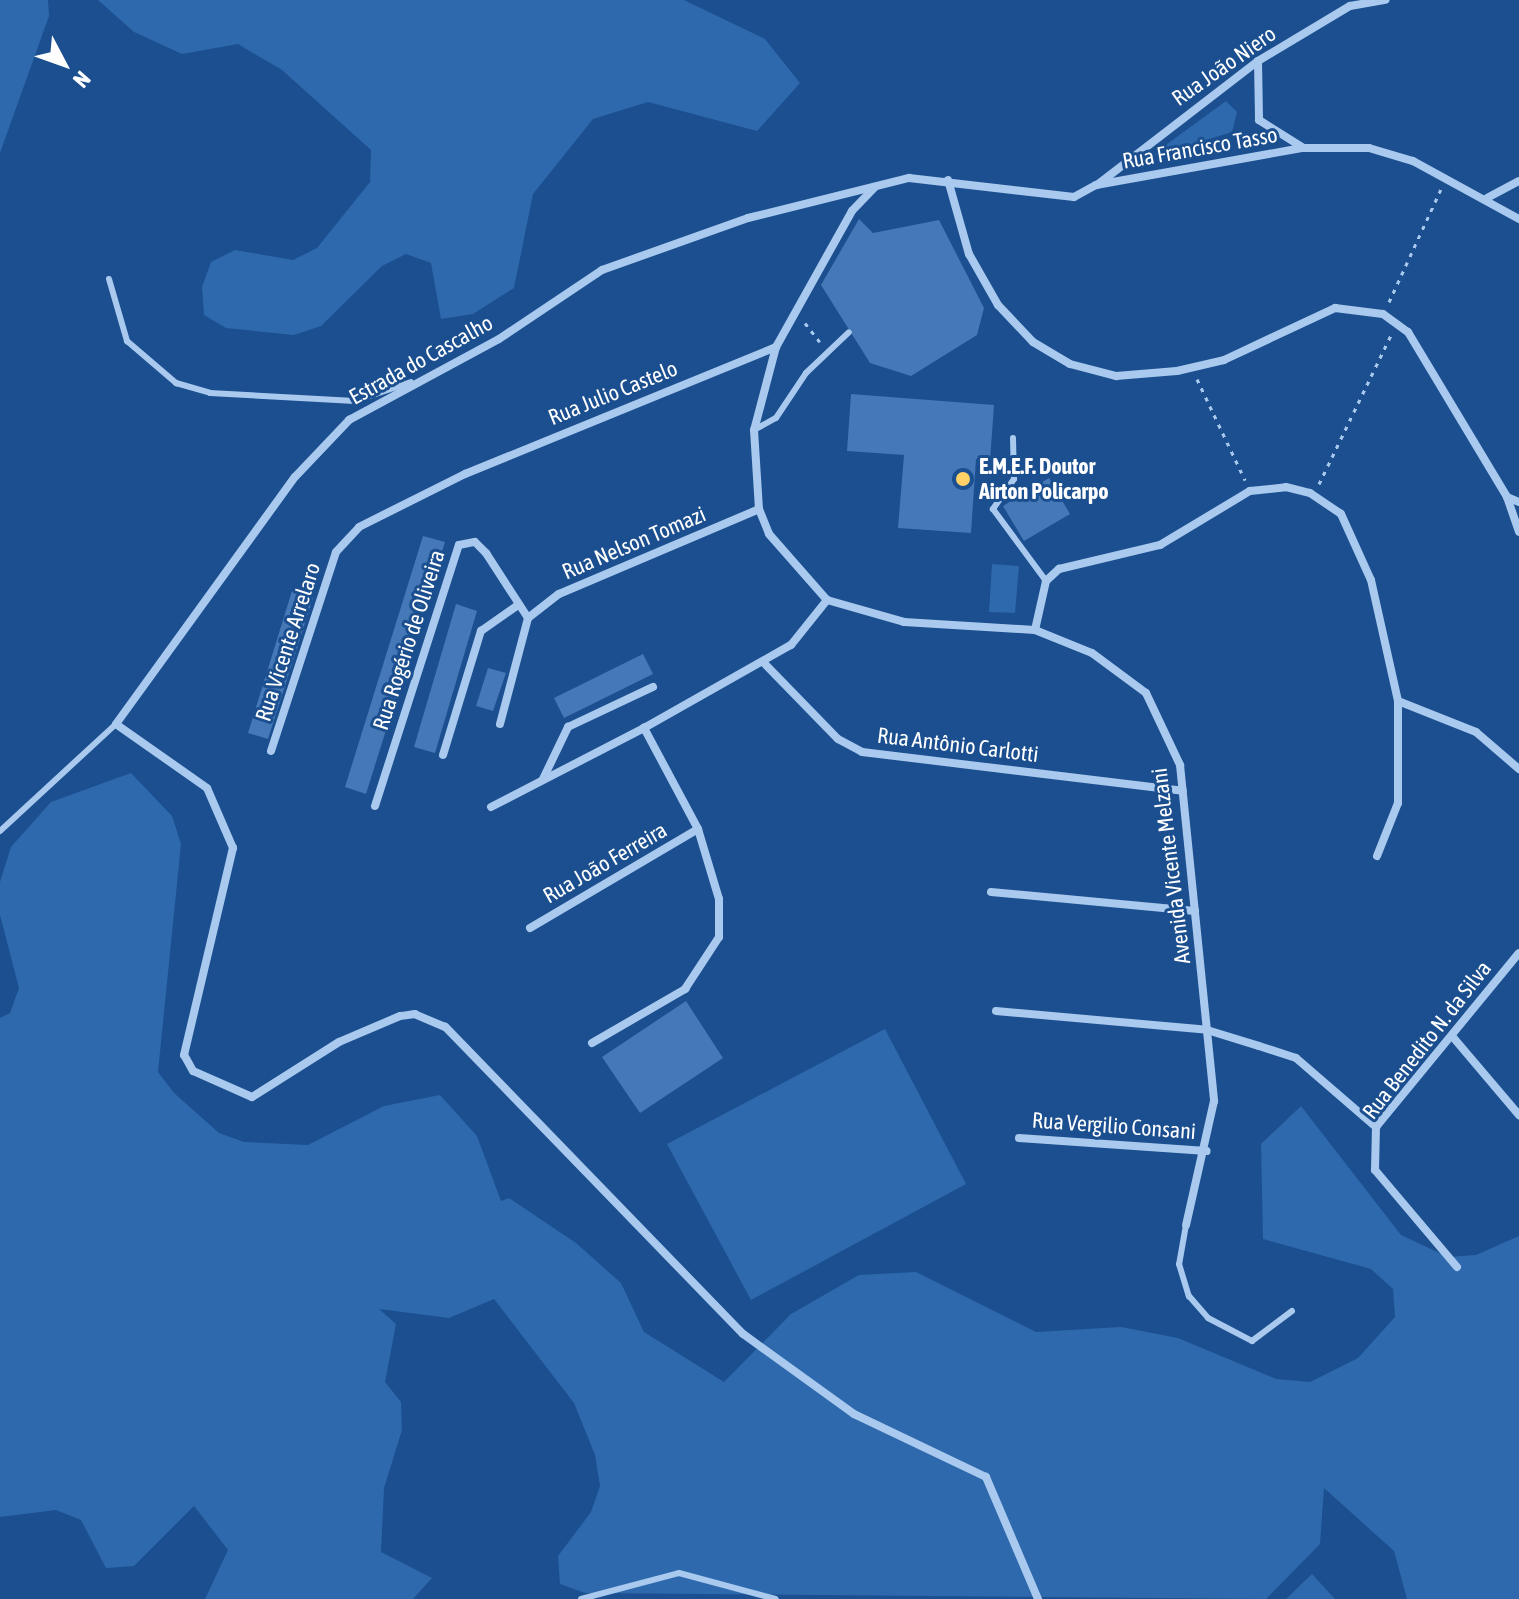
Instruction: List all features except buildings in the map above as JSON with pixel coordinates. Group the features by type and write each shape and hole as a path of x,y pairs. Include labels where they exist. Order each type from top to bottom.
{"street":[{"name":"Rua João Niero","path":"1096,185 1258,61 1350,6 1385,0"},
{"path":"1258,61 1259,120 1302,148"},
{"name":"Rua Francisco Tasso","path":"876,186 948,180 1062,197 1096,185 1302,148 1369,148 1448,175 1519,219"},
{"path":"948,180 950,205 981,280 1033,342 1070,364 1116,376 1192,368 1335,308 1383,314 1398,325 1507,497 1519,532"},
{"path":"1487,198 1519,181"},
{"path":"491,807 764,663 791,645 827,600 769,534 759,509 754,430 776,347 852,211 876,186"},
{"name":"Estrada do Cascalho","path":"116,724 295,477 349,420 411,382 499,339 602,270 748,218 876,186"},
{"name":"Rua Julio Castelo","path":"465,474 776,347"},
{"name":"Rua Vicente Arrelaro","path":"271,751 336,552 359,527 465,474"},
{"path":"1035,630 1046,581 1079,559 1160,545 1250,491 1286,487 1314,495 1341,514 1371,580 1398,701 1398,803 1377,856"},
{"path":"1507,497 1519,502"},
{"name":"Rua Nelson Tomazi","path":"528,618 559,594 759,509"},
{"name":"Rua Rogério de Oliveira","path":"375,806 459,545 475,542 486,553 528,618"},
{"name":"Avenida Vicente Melzani","path":"827,600 904,622 1035,630 1092,653 1146,693 1180,765 1214,1101 1207,1151 1186,1225"},
{"path":"443,755 481,631 518,605"},
{"path":"500,724 528,618"},
{"name":"Rua Antônio Carlotti","path":"764,663 838,739 862,752 1183,791"},
{"path":"543,780 568,727 653,687"},
{"path":"1398,701 1476,732 1519,769"},
{"path":"116,724 207,788 233,848 184,1064 252,1097 339,1042 400,1016 445,1027 743,1334 854,1414 986,1477 1038,1599"},
{"path":"592,1043 685,989 712,955 719,899 698,829 644,728"},
{"name":"Rua João Ferreira","path":"530,928 698,829"},
{"path":"991,892 1195,911"},
{"name":"Rua Benedito N. da Silva","path":"1457,1267 1375,1170 1376,1127 1519,953"},
{"path":"996,1011 1207,1030 1296,1058 1376,1127"},
{"path":"1452,1036 1519,1115"},
{"name":"Rua Vergilio Consani","path":"1019,1138 1207,1151"}],"lane":[{"path":"109,279 127,341 176,383 210,393 355,401 411,382"},
{"path":"754,430 776,418 826,349 849,332"},
{"path":"1013,438 1014,479 995,516 1046,581"},
{"name":"Estrada do Cascalho","path":"0,831 116,724"},
{"path":"1186,1225 1179,1264 1189,1296 1208,1318 1252,1341 1292,1311"},
{"path":"581,1599 679,1573 776,1599"}],"path":[{"path":"1383,314 1448,175"},
{"path":"795,311 826,349"},
{"path":"1314,495 1398,325"},
{"path":"1192,368 1250,491"}],"shaded area":[{"path":"0,0 48,0 49,16 0,153"},
{"path":"98,0 684,0 765,39 800,83 757,131 648,102 593,119 533,194 514,288 473,314 441,319 431,263 406,254 382,266 321,326 294,335 226,328 204,315 202,287 211,262 235,250 293,260 317,248 370,182 371,150 282,70 238,44 182,54 134,32"},
{"path":"1226,101 1237,112 1232,132 1148,158"},
{"path":"992,564 1019,566 1015,613 989,612"},
{"path":"131,773 172,816 181,844 158,1072 174,1093 219,1133 244,1142 308,1145 384,1106 440,1095 477,1136 501,1201 509,1198 576,1243 621,1283 644,1332 724,1382 791,1314 859,1275 916,1272 1036,1332 1121,1327 1178,1338 1276,1379 1310,1382 1358,1358 1395,1317 1393,1289 1371,1269 1263,1239 1261,1144 1301,1106 1401,1235 1448,1257 1476,1255 1519,1236 1519,1599 1407,1599 1394,1551 1324,1488 1320,1544 1266,1599 585,1593 560,1584 558,1556 591,1512 600,1486 595,1455 574,1403 494,1299 449,1318 379,1309 396,1324 385,1382 401,1402 402,1430 384,1488 381,1552 432,1578 413,1599 205,1599 228,1550 194,1506 134,1566 106,1568 81,1520 56,1510 0,1517 0,1018 10,1013 19,988 0,915 0,882 11,847 51,802"},
{"path":"885,1029 966,1184 751,1300 667,1144"},
{"path":"1312,1574 1335,1599 1286,1599"}],"place":[{"name":"E.M.E.F. Doutor Airton Policarpo","path":"963,479"}]}
